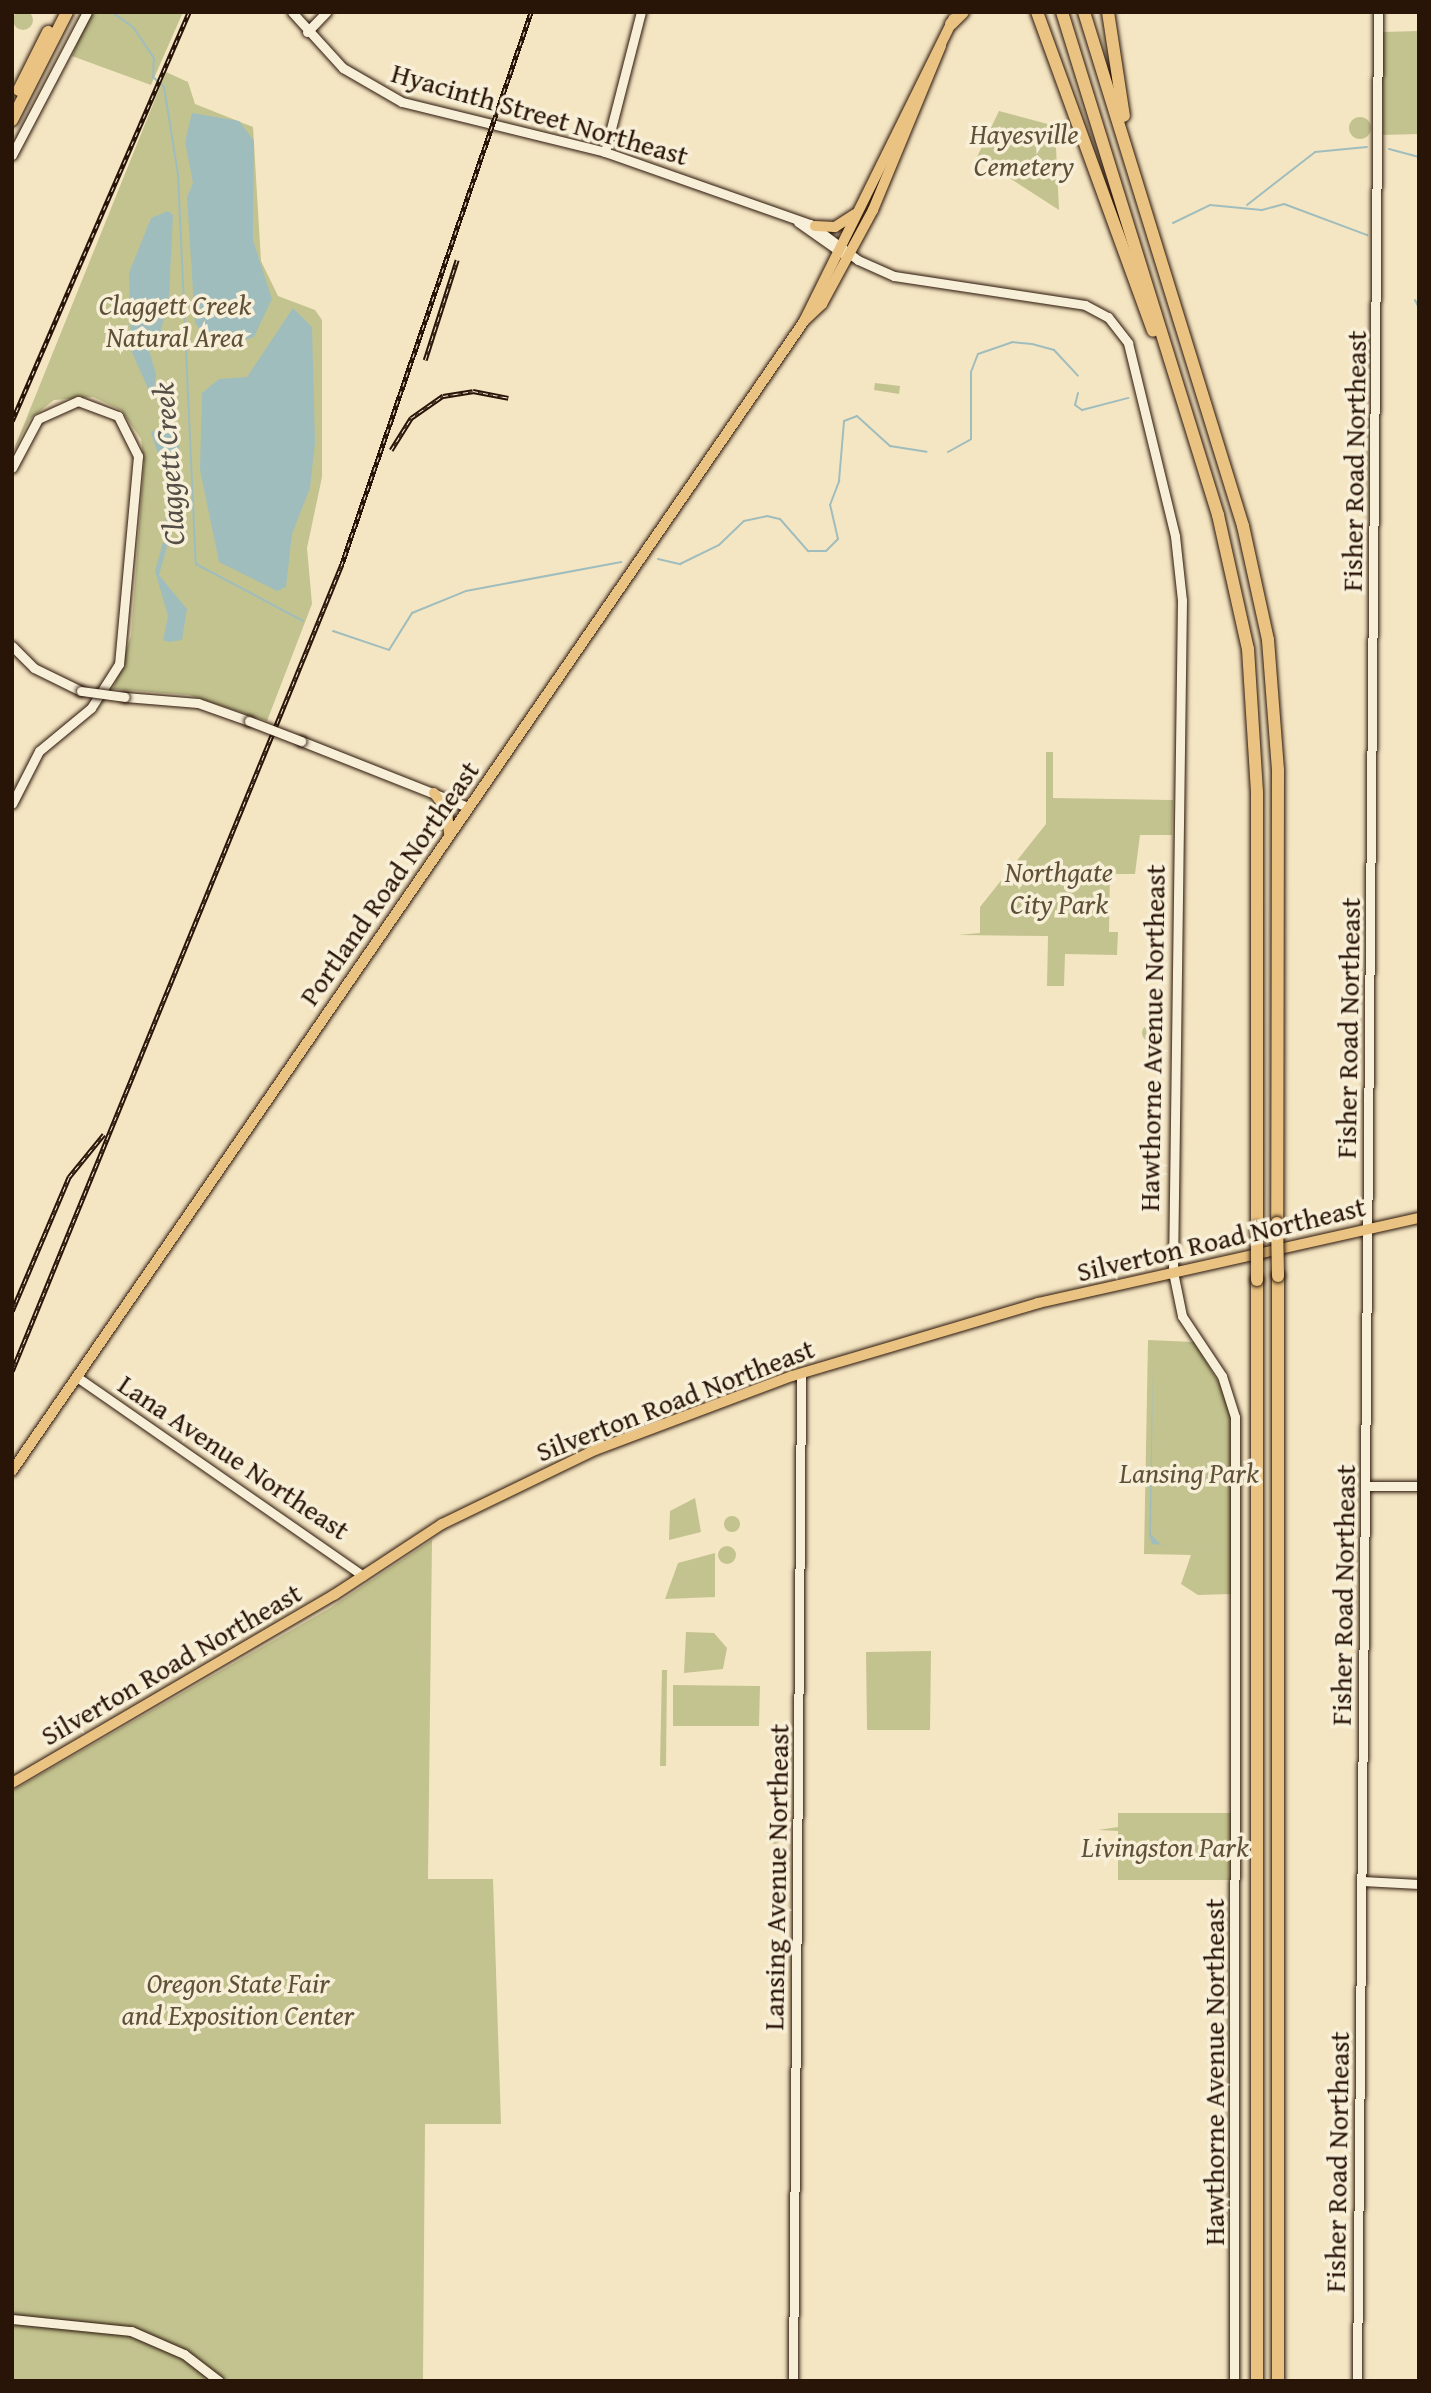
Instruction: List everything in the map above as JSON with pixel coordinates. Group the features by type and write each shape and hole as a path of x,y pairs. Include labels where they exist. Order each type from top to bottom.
{"highway":[{"path":"953,18 963,12"},
{"path":"1037,12 1217,515"},
{"path":"1056,12 1110,167"},
{"path":"1062,12 1217,515 1244,621 1254,707 1257,2381"},
{"path":"1084,12 1242,526 1271,660 1278,781 1278,2381"},
{"path":"1108,12 1139,188"},
{"path":"12,103 62,13"},
{"path":"12,120 62,13"},
{"path":"1278,2300 1284,2381"}],"main road":[{"name":"Portland Road Northeast","path":"804,321 822,304 851,255 953,18"},
{"name":"Portland Road Northeast","path":"12,1471 804,321 941,46"},
{"path":"815,226 835,227 858,212"},
{"path":"434,793 447,810 449,836"},
{"name":"Silverton Road Northeast","path":"12,1783 363,1576 442,1524 538,1475 801,1374 1043,1302 1419,1218"}],"street":[{"path":"12,155 86,12"},
{"name":"Hyacinth Street Northeast","path":"292,12 307,32 343,68 402,102 605,152 815,226 839,248"},
{"path":"307,32 326,12"},
{"path":"605,152 641,12"},
{"name":"Fisher Road Northeast","path":"1357,2381 1378,12"},
{"name":"Hyacinth Street Northeast","path":"798,222 851,255 894,276 1078,303 1112,321"},
{"name":"Hawthorne Avenue Northeast","path":"1112,321 1132,357 1181,574 1173,1272 1182,1316 1222,1376 1235,1417 1234,2381"},
{"path":"12,468 32,426 67,402 111,410 136,445 123,651 109,685 39,751 12,804"},
{"path":"12,646 34,668 82,691 198,703 468,807"},
{"name":"Lansing Avenue Northeast","path":"793,2381 801,1374"},
{"name":"Lana Avenue Northeast","path":"77,1377 363,1576"},
{"path":"1367,1486 1419,1486"},
{"path":"1362,1881 1419,1884"},
{"path":"12,2319 98,2323 138,2333 184,2354 219,2381"}],"green space":[{"path":"23,10 30,13 33,20 30,27 23,30 16,27 13,20 16,13"},
{"path":"89,12 183,12 151,85 72,56"},
{"path":"1419,31 1419,134 1383,135 1382,32"},
{"name":"Claggett Creek Natural Area","path":"166,72 188,82 195,104 253,127 261,261 278,296 315,310 322,320 322,477 307,548 312,604 267,721 189,695 113,689 131,636 144,463 141,439 121,410 93,397 54,400 30,419 12,454"},
{"name":"Hayesville Cemetery","path":"999,111 1055,126 1059,210 977,157"},
{"path":"1360,117 1368,120 1371,128 1368,136 1360,139 1352,136 1349,128 1352,120"},
{"path":"875,383 900,386 899,394 874,390"},
{"name":"Northgate City Park","path":"1046,752 1053,752 1053,798 1173,800 1172,835 1140,835 1135,874 1110,874 1109,932 1118,932 1117,955 1065,954 1064,986 1047,986 1048,936 958,935 980,933 980,907 1046,824"},
{"path":"1147,1025 1153,1025 1158,1033 1156,1039 1147,1041 1142,1036 1142,1030"},
{"name":"Lansing Park","path":"1148,1340 1194,1342 1230,1401 1232,1594 1198,1595 1181,1584 1191,1555 1144,1554"},
{"path":"695,1498 701,1532 669,1540 670,1511"},
{"path":"732,1516 738,1518 738,1530 732,1532 726,1530 724,1524 726,1518"},
{"name":"Oregon State Fair and Exposition Center","path":"432,1540 428,1879 493,1879 501,2124 425,2124 423,2381 12,2381 12,1791 330,1608"},
{"path":"723,1546 731,1546 736,1555 734,1562 723,1564 718,1559 718,1551"},
{"path":"715,1553 715,1597 665,1599 678,1563"},
{"path":"686,1632 714,1633 727,1648 723,1669 684,1673"},
{"path":"931,1651 930,1730 867,1730 866,1652"},
{"path":"662,1670 667,1670 666,1766 660,1766"},
{"path":"673,1685 760,1686 759,1726 673,1726"},
{"name":"Livingston Park","path":"1118,1813 1232,1813 1233,1880 1118,1880 1118,1831 1098,1830 1118,1827"},
{"path":"774,1828 780,1830 780,1842 774,1844 768,1842 766,1836 768,1830"}],"water":[{"path":"192,113 239,121 254,141 253,240 272,299 254,337 230,345 206,338 195,323 187,197 193,183 185,142"},
{"path":"168,211 173,215 169,296 160,335 148,347 156,374 153,400 131,350 129,273 151,218"},
{"path":"293,308 312,327 315,442 310,488 292,534 286,587 277,591 219,562 200,470 202,393 219,379 247,377"},
{"path":"167,424 177,427 183,492 159,575 187,609 182,640 169,642 163,640 168,616 155,571 165,535 166,480 151,432"},
{"path":"1153,1364 1151,1534 1161,1545 1152,1544 1149,1535"}],"waterway":[{"name":"Claggett Creek","path":"13,12 22,12"},
{"name":"Claggett Creek","path":"112,12 133,27 154,58 153,77 164,87 178,174 196,564 303,621"},
{"name":"Claggett Creek","path":"1247,205 1315,152 1367,147"},
{"name":"Claggett Creek","path":"1389,149 1419,157"},
{"name":"Claggett Creek","path":"1173,223 1210,205 1262,210 1284,204 1367,235"},
{"name":"Claggett Creek","path":"1415,300 1419,308"},
{"name":"Claggett Creek","path":"948,452 971,439 971,372 978,354 1012,342 1032,344 1054,350 1078,376"},
{"name":"Claggett Creek","path":"1078,393 1075,405 1082,410 1128,398"},
{"name":"Claggett Creek","path":"658,559 680,564 719,545 744,521 767,516 780,519 808,551 826,551 838,539 830,505 839,481 844,421 857,416 890,446 927,452"},
{"name":"Claggett Creek","path":"333,631 389,650 412,613 466,591 621,562"}],"railway":[{"path":"12,421 189,12"},
{"path":"12,1371 341,566 531,12"},
{"path":"425,360 457,260"},
{"path":"391,450 411,418 443,396 473,391 508,398"},
{"path":"12,1311 69,1177 104,1134"}]}
